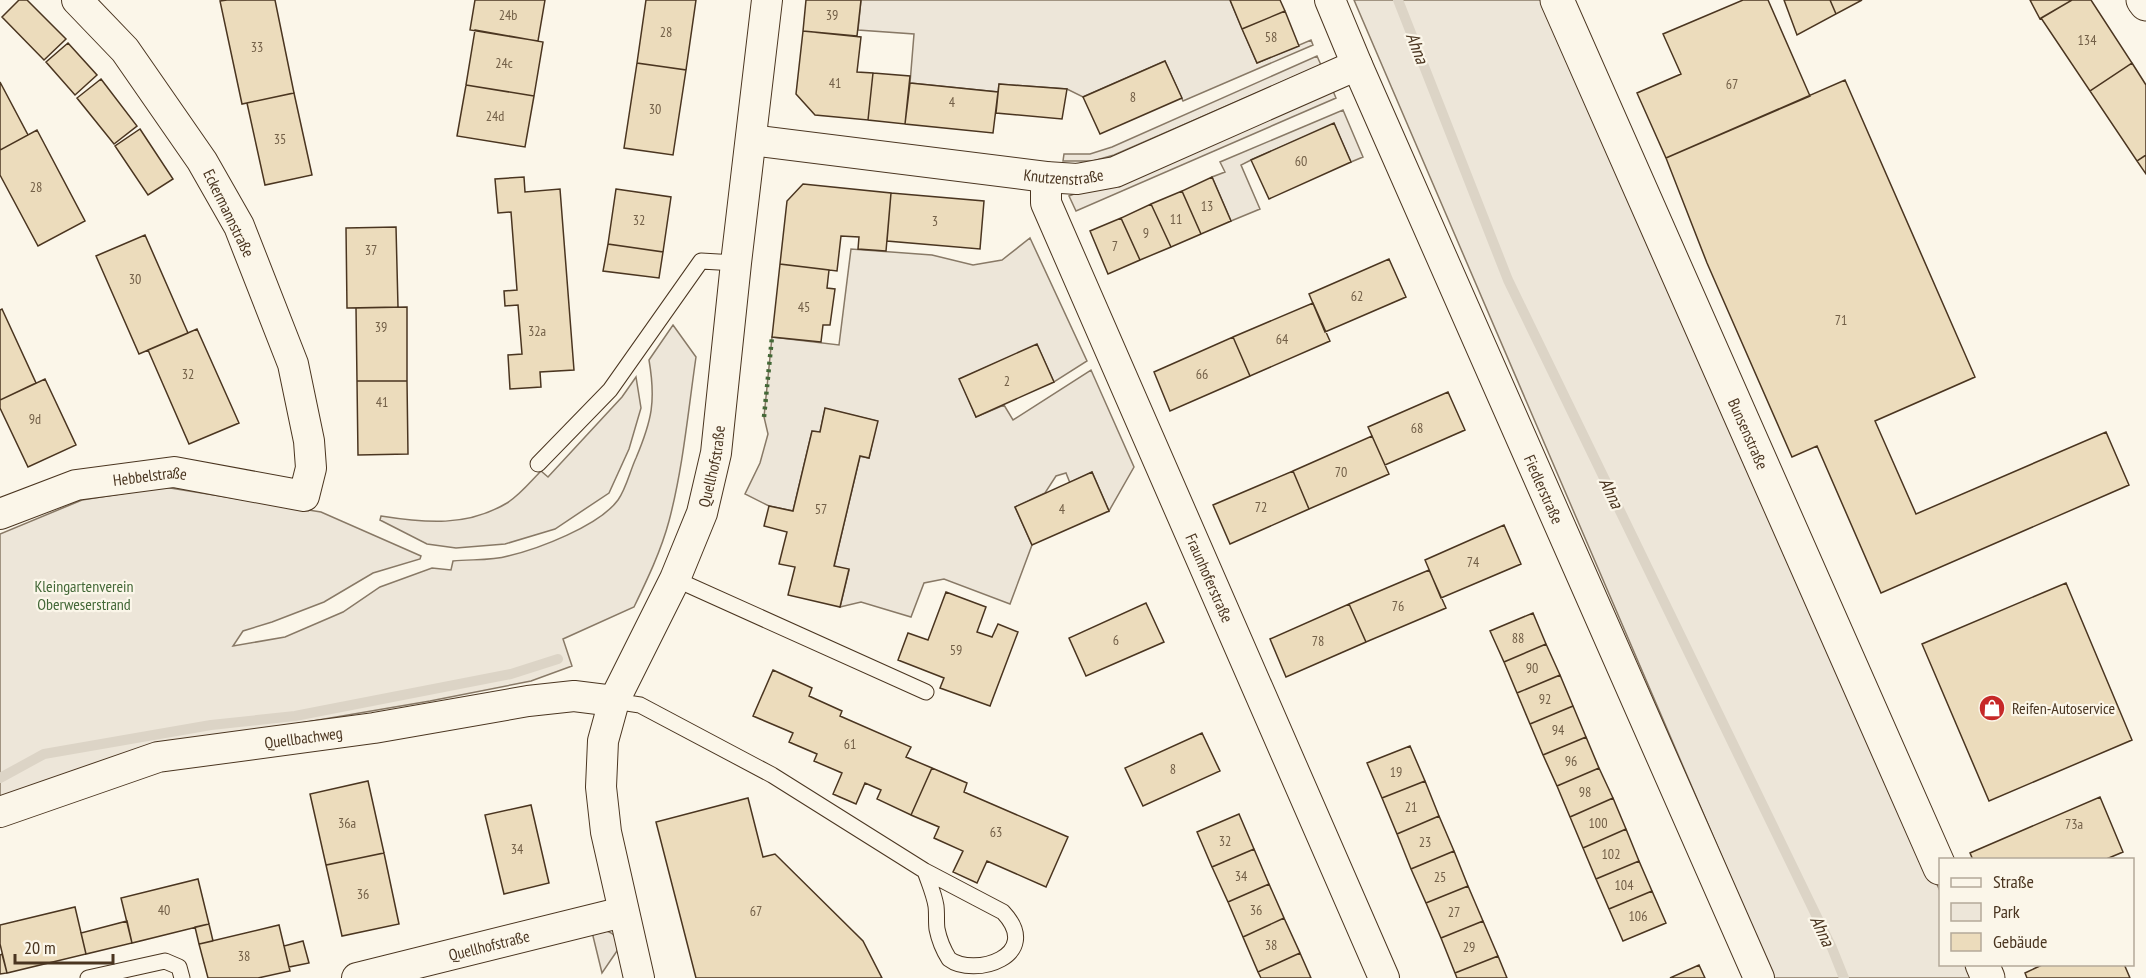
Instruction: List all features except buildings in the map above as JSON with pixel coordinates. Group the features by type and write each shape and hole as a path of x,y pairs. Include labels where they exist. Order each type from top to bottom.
{"street":[{"name":"Eckermannstraße","path":"77,0 118,42 131,60 202,161 239,226 294,364 309,441 311,468 304,496"},
{"name":"Quellhofstraße","path":"639,978 606,832 601,786 603,741 614,701 675,579 702,513 716,453 767,0"},
{"name":"Fiedlerstraße","path":"1330,0 1759,978"},
{"name":"Bunsenstraße","path":"1557,0 1939,863"},
{"path":"2143,0 2146,4"},
{"name":"Knutzenstraße","path":"751,140 1077,179 1115,172 1357,65"},
{"name":"Fraunhoferstraße","path":"1046,177 1046,203 1384,978"},
{"name":"Hebbelstraße","path":"0,514 76,485 174,472 304,496"},
{"name":"Quellbachweg","path":"0,812 158,757 374,728 528,700 574,696 614,701"},
{"name":"Quellhofstraße","path":"357,978 623,912"}],"lane":[{"path":"538,464 610,390 701,261 736,263"},
{"path":"675,579 926,692"},
{"path":"614,701 640,705 772,775 925,872 1003,912 1012,921 1016,934 1014,952 1006,963 991,975 977,976 960,970 951,962 937,929 935,901 925,872"},
{"path":"88,978 165,961 179,967 182,978"}],"green space":[{"path":"861,0 1230,0 1257,63 1311,40 1313,45 1183,101 1165,61 1083,97 1067,89 999,84 998,92 910,83 914,34 858,30"},
{"path":"1354,0 1550,0 1939,889 1939,966 1972,966 1978,978 1774,978"},
{"path":"1317,56 1321,65 1114,155 1093,161 1063,161 1064,154 1090,154 1112,147"},
{"path":"1333,91 1336,98 1076,211 1069,196"},
{"path":"1343,110 1363,157 1351,162 1334,124 1251,160 1241,165 1260,209 1231,221 1212,177 1225,172 1220,162"},
{"path":"1030,238 1087,361 1054,382 1037,345 960,379 976,417 1004,405 1013,420 1091,370 1134,467 1109,511 1092,472 1070,483 1066,473 1056,476 1045,493 1015,507 1032,545 1010,604 944,579 924,583 911,617 861,602 840,607 849,570 834,566 860,456 869,458 877,421 825,409 820,432 812,431 793,511 769,506 745,494 760,463 768,434 764,417 772,337 839,345 851,249 932,255 973,265 1002,260"},
{"name":"Kleingartenverein Oberweserstrand","path":"673,325 696,357 682,460 666,532 634,607 563,639 572,666 531,681 430,701 160,747 0,800 0,534 82,500 164,487 321,512 421,556 420,559 373,573 324,602 243,631 233,646 285,637 343,612 380,587 432,568 451,570 453,561 501,558 521,553 567,535 609,510 623,491 649,421 652,387 649,360"},
{"path":"636,377 641,408 629,449 609,493 555,529 505,544 456,548 427,544 380,520 381,516 430,521 461,520 492,511 507,503 541,471 548,477 622,397"},
{"path":"602,930 614,935 619,948 602,973 592,932"}],"waterway":[{"name":"Ahna","path":"1398,0 1508,280 1832,948 1844,978"},
{"path":"0,778 44,754 211,725 295,716 511,674 558,659"}],"hedge":[{"path":"764,417 772,337"}],"place":[{"name":"Reifen-Autoservice","path":"1992,708"}]}
